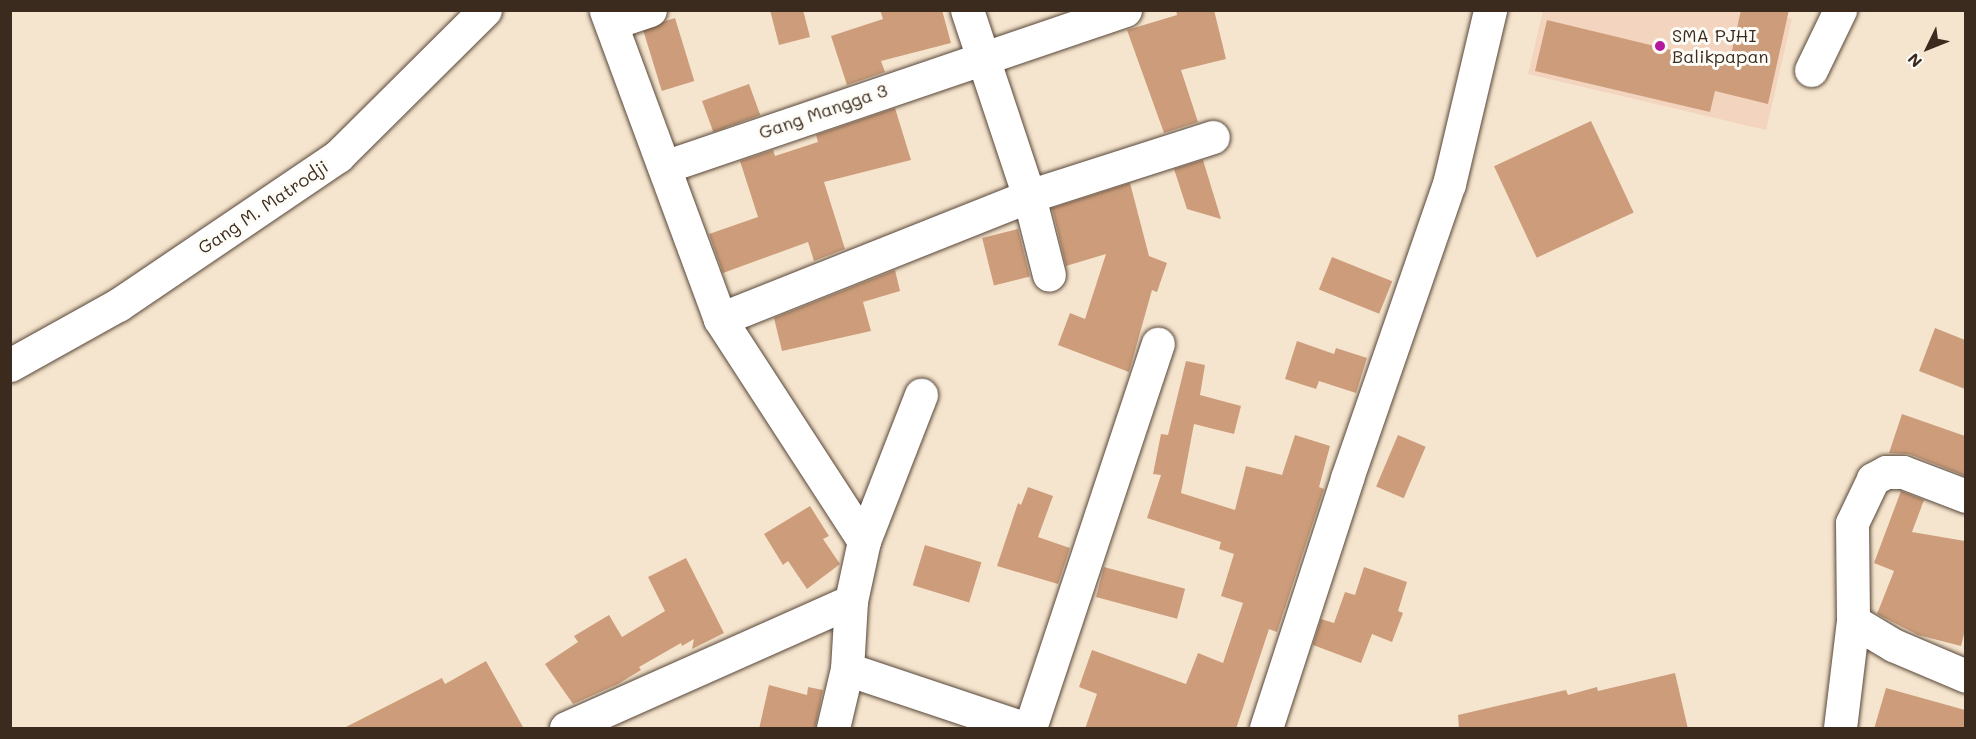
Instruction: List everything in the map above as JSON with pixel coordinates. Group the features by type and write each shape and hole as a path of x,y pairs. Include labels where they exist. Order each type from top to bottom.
{"street":[{"name":"Gang M. Matrodji","path":"10,365 118,305 338,156 485,10"},
{"path":"650,10 609,17 720,319 864,541"},
{"path":"968,10 1029,196 1049,275"},
{"name":"Gang Mangga 3","path":"664,166 983,56 1125,10"},
{"path":"1266,729 1347,478 1449,184 1490,10"},
{"path":"1811,70 1840,10"},
{"path":"720,319 1029,196 1213,136"},
{"path":"1030,729 1158,344"},
{"path":"833,729 847,669 851,601 864,541 921,396"},
{"path":"1840,729 1853,621 1852,523 1873,479 1886,472 1903,472 1965,496"},
{"path":"566,729 618,716 851,601"},
{"path":"1853,621 1893,645 1965,676"},
{"path":"847,669 1023,729"}],"shaded area":[{"name":"SMA PJHI Balikpapan","path":"1756,10 1792,19 1766,130 1528,74 1543,11"}],"building":[{"path":"770,10 803,10 810,37 779,45"},
{"path":"880,10 942,10 951,43 881,61 885,72 847,85 831,36 883,19"},
{"path":"1176,10 1214,10 1226,59 1181,70 1198,122 1164,133 1127,30 1177,15"},
{"path":"1741,10 1789,10 1768,104 1715,91 1710,112 1535,71 1547,20 1729,64"},
{"path":"675,18 694,81 662,91 642,28"},
{"path":"749,84 760,115 713,132 702,101"},
{"path":"895,108 911,160 824,182 845,249 814,261 808,242 723,273 709,234 758,217 740,161 773,150 775,156 818,142 816,135"},
{"path":"1591,121 1634,213 1537,258 1494,166"},
{"path":"1203,160 1221,219 1187,209 1174,169"},
{"path":"1130,183 1149,256 1167,263 1157,292 1152,290 1129,372 1058,345 1070,313 1085,319 1106,254 1066,266 1052,208"},
{"path":"1018,229 1030,277 994,285 982,238"},
{"path":"1332,257 1392,281 1379,314 1319,289"},
{"path":"895,270 900,291 863,302 871,331 782,351 774,318"},
{"path":"1935,328 1965,340 1965,389 1919,371"},
{"path":"1297,341 1334,354 1336,348 1367,358 1356,393 1319,381 1316,389 1285,379"},
{"path":"1186,361 1205,365 1200,395 1241,406 1234,434 1194,424 1181,493 1235,510 1246,466 1282,475 1295,435 1330,446 1319,487 1324,489 1277,632 1269,629 1236,729 1085,729 1097,694 1079,687 1092,650 1186,684 1198,653 1223,663 1243,603 1221,596 1234,554 1219,549 1221,542 1147,518 1161,475 1153,474 1161,434 1168,435"},
{"path":"1902,414 1965,436 1965,476 1909,454 1889,453"},
{"path":"1398,435 1426,447 1404,498 1376,487"},
{"path":"1028,487 1053,496 1038,537 1070,548 1058,584 997,566 1018,503 1021,505"},
{"path":"1901,491 1924,500 1912,532 1965,541 1965,630 1961,646 1918,635 1877,614 1894,571 1874,563"},
{"path":"810,506 829,536 823,539 840,564 807,589 788,561 783,565 764,534"},
{"path":"925,545 981,562 969,602 913,585"},
{"path":"686,558 724,633 692,649 694,639 682,646 681,643 639,667 641,670 618,684 573,704 545,664 578,642 574,636 609,615 622,637 665,611 648,577"},
{"path":"1104,567 1185,589 1177,619 1096,597"},
{"path":"1364,567 1407,582 1398,611 1403,613 1392,642 1372,634 1361,663 1313,645 1321,619 1334,623 1345,592 1355,595"},
{"path":"486,661 524,729 342,729 442,678 445,684"},
{"path":"1675,673 1688,729 1459,729 1458,715 1566,690 1568,695 1597,687 1598,691"},
{"path":"769,685 807,695 808,687 823,690 815,729 759,729"},
{"path":"1886,688 1965,710 1965,729 1874,729"}],"place":[{"name":"SMA PJHI Balikpapan","path":"1660,46"}]}
